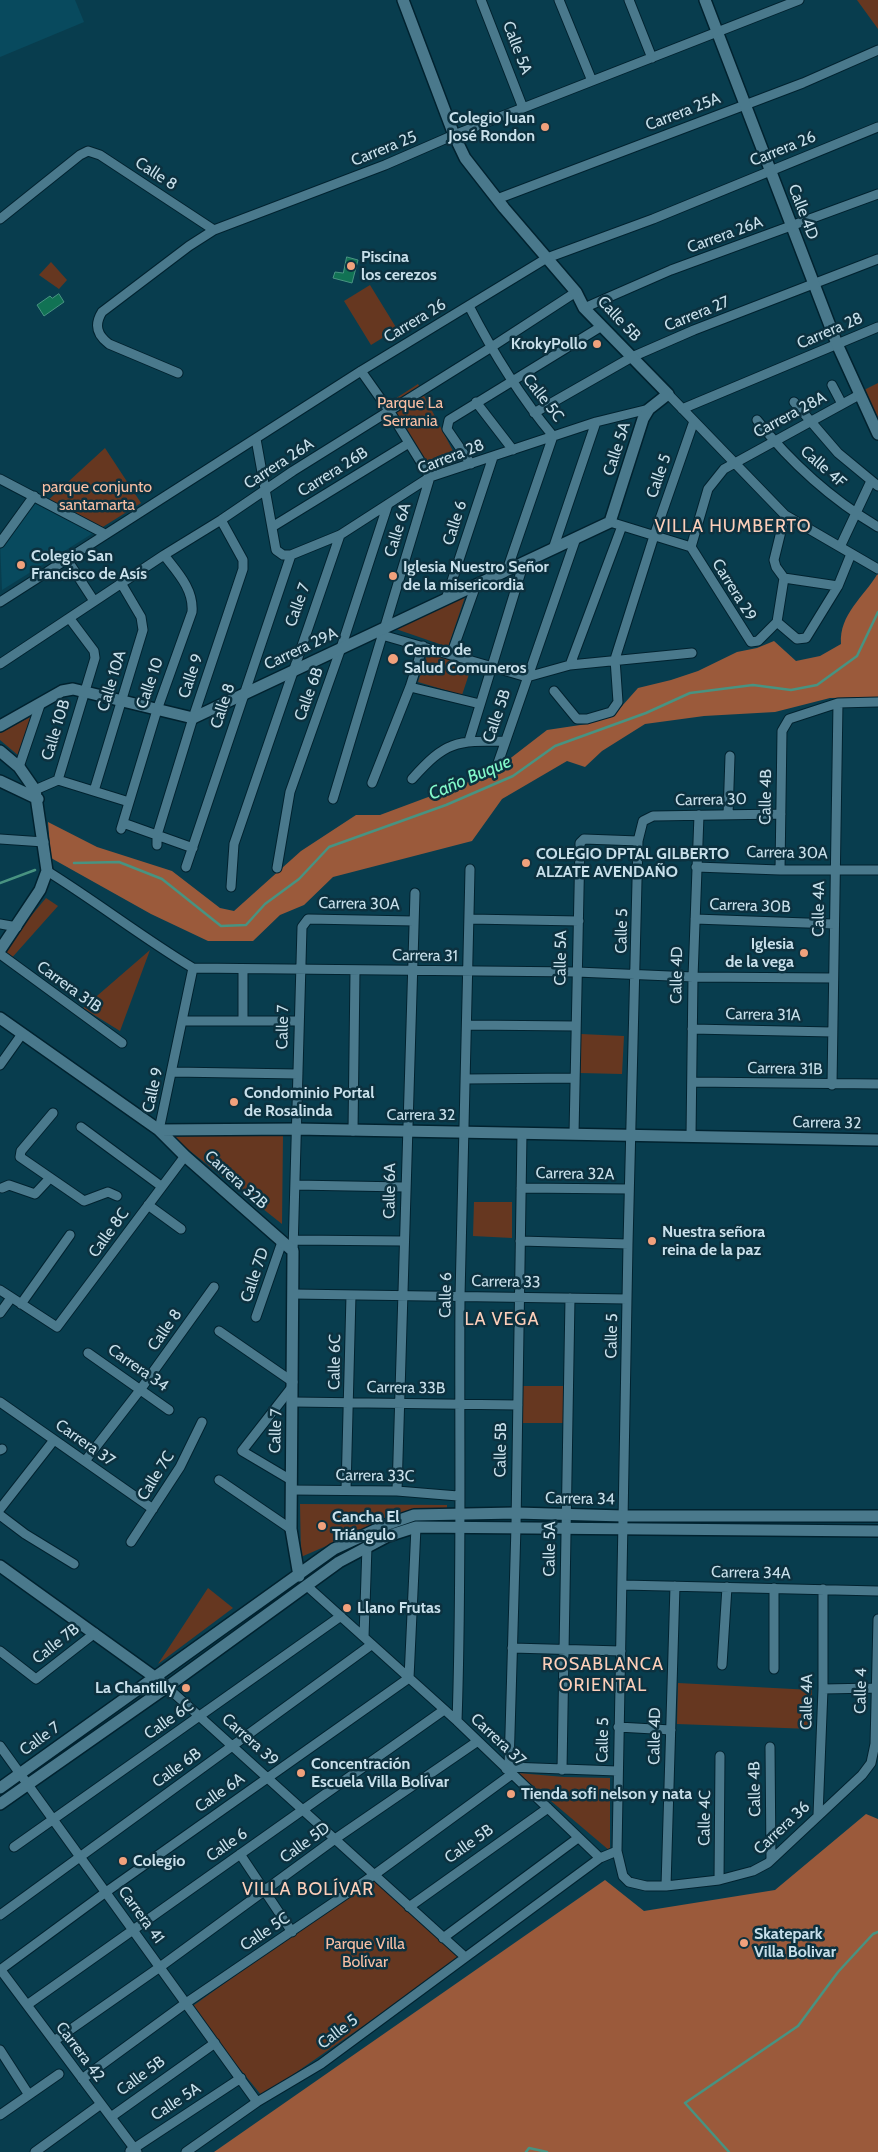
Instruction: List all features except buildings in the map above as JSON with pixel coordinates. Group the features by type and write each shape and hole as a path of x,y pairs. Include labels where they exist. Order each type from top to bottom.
{"street":[{"name":"Calle 5B","path":"403,0 454,135 465,158 497,199 576,292 584,308 785,514 878,569"},
{"name":"Calle 5A","path":"481,0 523,108"},
{"path":"559,0 592,81"},
{"path":"629,0 652,58"},
{"name":"Calle 4D","path":"705,0 837,344 878,434"},
{"name":"Carrera 25","path":"178,373 109,344 101,338 97,330 97,320 102,312 189,246 214,230 386,165 454,135 718,32 782,3 799,0"},
{"name":"Carrera 25A","path":"497,199 803,84 878,50"},
{"name":"Carrera 26","path":"1,600 66,558 147,510 360,371 547,258 653,219 878,128"},
{"name":"Calle 8","path":"0,219 80,155 88,151 100,155 214,230"},
{"name":"Carrera 26A","path":"584,308 671,270 878,194"},
{"name":"Carrera 27","path":"534,413 632,357 694,330 878,259"},
{"name":"Carrera 26A","path":"0,664 164,555 576,292"},
{"name":"Calle 5C","path":"468,306 490,348 511,382 553,436 507,570"},
{"path":"471,464 447,429 447,424 452,417 602,326"},
{"name":"Carrera 28","path":"682,409 878,327"},
{"path":"360,371 390,412 430,477"},
{"path":"832,385 842,404"},
{"name":"Calle 5A","path":"610,522 643,419 649,409 668,394"},
{"name":"Carrera 28A","path":"734,462 859,395"},
{"path":"476,402 513,450"},
{"path":"794,402 809,422 838,453 874,483 855,513 840,547"},
{"name":"Carrera 28","path":"291,555 340,535 430,477 596,422 649,409"},
{"name":"Calle 4F","path":"757,420 774,441 812,480 855,513 878,527"},
{"name":"Calle 5","path":"554,691 573,715 581,720 611,712 615,709 618,694 615,659 654,536 694,421"},
{"path":"553,548 596,422"},
{"path":"256,439 276,550 283,555 291,555"},
{"name":"Carrera 26B","path":"272,527 409,443"},
{"name":"Calle 6","path":"446,599 493,457"},
{"path":"610,522 690,547 708,489 714,479 734,462"},
{"name":"Calle 6A","path":"333,799 430,477"},
{"path":"0,479 105,534"},
{"path":"0,542 34,496"},
{"name":"Calle 6B","path":"276,868 290,792 341,648 388,504"},
{"path":"777,622 784,578 776,567 774,560 785,514"},
{"name":"Calle 9","path":"158,845 158,835 193,718 243,569 242,560 221,520"},
{"name":"Carrera 29A","path":"193,718 341,648 383,632 446,599 610,522"},
{"path":"570,665 622,526"},
{"name":"Calle 7","path":"231,887 234,844 340,535"},
{"name":"Calle 5B","path":"498,763 576,538"},
{"name":"Carrera 29","path":"690,547 751,642 758,640 777,622 797,639 806,638 838,586"},
{"path":"784,578 838,586 851,554"},
{"name":"Calle 10","path":"158,835 122,826 157,710 189,622 193,604 187,587 164,555"},
{"name":"Calle 8","path":"186,867 291,555"},
{"path":"66,558 94,601"},
{"path":"469,741 524,562"},
{"name":"Calle 10A","path":"94,791 143,625 121,583"},
{"path":"451,655 476,585"},
{"name":"Calle 10B","path":"36,795 58,780 95,658 94,651 70,619"},
{"path":"383,632 451,655 527,677 570,665 692,652"},
{"path":"372,784 410,687 423,646"},
{"path":"410,687 480,704"},
{"path":"0,726 62,691 73,689 85,690 193,718"},
{"path":"838,703 878,702"},
{"name":"Calle 4B","path":"780,870 782,731 789,719 838,703"},
{"name":"Calle 4A","path":"832,1085 838,703"},
{"path":"19,767 40,704"},
{"path":"412,779 433,756 450,746 469,741 505,740"},
{"path":"0,751 19,767 36,795 47,870 40,890 0,952"},
{"path":"728,815 730,756"},
{"path":"0,780 36,795"},
{"path":"58,780 128,802"},
{"name":"Carrera 30","path":"643,821 653,816 782,814"},
{"name":"Calle 4D","path":"691,1136 693,977 699,815"},
{"name":"Calle 5","path":"617,1852 629,1190 632,1136 638,841 643,821"},
{"path":"158,835 193,848"},
{"path":"0,839 44,842"},
{"name":"Calle 5A","path":"574,1134 580,843 582,840 638,841"},
{"name":"Carrera 30A","path":"696,867 780,870 878,870"},
{"name":"Calle 6","path":"457,1722 460,1621 458,1496 460,1296 468,1025 470,869"},
{"path":"47,870 105,908 154,944 193,968"},
{"name":"Calle 6A","path":"397,1490 401,1404 404,1187 415,892"},
{"name":"Carrera 30A","path":"304,922 308,919 414,921"},
{"path":"469,919 578,921"},
{"name":"Carrera 30B","path":"695,919 834,924"},
{"name":"Calle 7","path":"0,1804 24,1779 155,1676 298,1576 291,1529 291,1485 296,1129 302,927 304,922"},
{"path":"0,924 17,927"},
{"name":"Carrera 31B","path":"0,952 122,1043"},
{"name":"Calle 9","path":"159,1130 173,1072 193,968"},
{"name":"Carrera 31","path":"193,968 577,972 693,977 833,978"},
{"path":"243,969 243,1020"},
{"path":"353,1131 355,971"},
{"path":"0,1018 159,1130"},
{"path":"183,1021 300,1021"},
{"path":"468,1025 576,1026"},
{"name":"Carrera 31A","path":"692,1028 832,1032"},
{"path":"0,1065 22,1034"},
{"path":"173,1072 298,1074"},
{"path":"466,1079 575,1078"},
{"name":"Carrera 31B","path":"692,1082 878,1084"},
{"path":"53,1113 19,1156 84,1201 105,1192 117,1196"},
{"path":"81,1128 161,1186"},
{"name":"Carrera 32","path":"159,1130 296,1129 878,1140"},
{"name":"Carrera 32B","path":"159,1130 185,1156 282,1242 294,1245"},
{"name":"Calle 5B","path":"509,1770 516,1526 522,1133"},
{"name":"Calle 8C","path":"21,1304 57,1327 185,1156"},
{"path":"1,1188 9,1185 35,1194 49,1178"},
{"path":"295,1185 404,1187"},
{"name":"Carrera 32A","path":"521,1188 629,1190"},
{"path":"148,1205 181,1229"},
{"path":"0,1290 21,1304 70,1235"},
{"path":"294,1245 404,1241"},
{"path":"520,1241 628,1244"},
{"name":"Calle 7D","path":"256,1317 282,1242"},
{"name":"Calle 8","path":"85,1461 140,1390 214,1287"},
{"name":"Carrera 33","path":"293,1294 628,1299"},
{"name":"Calle 6C","path":"346,1490 351,1295"},
{"path":"0,1313 12,1298"},
{"name":"Calle 5A","path":"562,1770 568,1515 570,1298"},
{"path":"219,1331 293,1384 242,1451 291,1485"},
{"name":"Carrera 34","path":"88,1353 168,1410"},
{"name":"Carrera 37","path":"0,1402 154,1508"},
{"name":"Carrera 33B","path":"293,1402 518,1405"},
{"name":"Calle 7C","path":"131,1542 180,1467 202,1422"},
{"path":"0,1509 54,1440"},
{"path":"219,1480 291,1529"},
{"name":"Carrera 33C","path":"291,1485 346,1490 397,1490 458,1496"},
{"name":"Carrera 34","path":"307,1586 339,1562 367,1546 416,1527 516,1513 624,1516 878,1516"},
{"path":"0,1515 25,1534 74,1564"},
{"name":"Carrera 34","path":"298,1576 334,1549 388,1524 414,1515 567,1530 878,1532"},
{"path":"409,1678 416,1527"},
{"path":"364,1637 367,1546"},
{"name":"Carrera 39","path":"0,1566 155,1676 464,1956"},
{"path":"298,1576 307,1586"},
{"name":"Carrera 34A","path":"623,1585 878,1591"},
{"name":"Calle 7","path":"0,1788 24,1779 167,1687 307,1586"},
{"name":"Carrera 37","path":"307,1586 509,1770 600,1858"},
{"name":"Calle 4D","path":"666,1886 675,1586"},
{"path":"722,1665 728,1587"},
{"path":"774,1588 774,1669"},
{"name":"Calle 4A","path":"818,1815 823,1689 823,1589"},
{"name":"Calle 6C","path":"14,1847 341,1616"},
{"name":"Calle 4","path":"871,1763 875,1744 878,1619"},
{"name":"Calle 7B","path":"0,1651 36,1679 95,1633"},
{"name":"Calle 6B","path":"0,1914 371,1645"},
{"path":"512,1648 621,1651"},
{"name":"Calle 6A","path":"0,1970 106,1892 409,1678"},
{"path":"823,1689 875,1688"},
{"name":"Calle 6","path":"27,2005 444,1710"},
{"path":"618,1727 671,1730"},
{"name":"Calle 5D","path":"54,2041 160,1967 334,1839 478,1742"},
{"name":"Carrera 41","path":"0,1746 257,2102"},
{"name":"Calle 4B","path":"770,1747 771,1860"},
{"name":"Calle 4C","path":"719,1880 720,1756"},
{"name":"Carrera 36","path":"666,1886 719,1880 753,1871 771,1860 862,1775 871,1763"},
{"path":"509,1770 617,1772"},
{"name":"Calle 5C","path":"82,2079 186,2003 374,1875 509,1770"},
{"name":"Calle 5B","path":"409,1907 548,1808"},
{"path":"443,1938 578,1838"},
{"path":"600,1858 617,1852 624,1876 629,1882 646,1886 666,1886"},
{"path":"240,1854 292,1932"},
{"name":"Calle 5","path":"186,2152 257,2102 321,2064 464,1956 600,1858"},
{"name":"Carrera 42","path":"0,1970 4,1982 27,2005 111,2117 133,2151"},
{"name":"Calle 5B","path":"111,2117 215,2043"},
{"path":"0,2050 29,2095"},
{"path":"0,2115 59,2074"},
{"name":"Calle 5A","path":"133,2151 241,2078"},
{"name":"Calle 5B","path":"38,2151 101,2104"}],"shaded area":[{"path":"0,0 75,0 84,22 0,57"},
{"name":"Piscina los cerezos","path":"347,257 358,260 352,283 333,278 335,272 343,273"},
{"path":"59,294 64,302 44,316 37,305 50,296 52,298"},
{"name":"Colegio San Francisco de Asís","path":"32,498 98,530 2,590 0,541"},
{"path":"878,573 878,697 830,698 775,712 704,716 645,724 602,751 585,767 567,761 502,799 472,841 333,877 304,905 280,915 253,941 208,941 151,914 51,858 48,822 97,847 172,871 220,908 234,911 301,851 356,815 380,815 490,774 547,730 587,724 614,715 638,688 698,671 737,652 757,648 774,641 796,661 820,656 841,644 841,633 848,615"},
{"path":"866,1814 878,1819 878,2152 214,2152 605,1880 644,1911 775,1890"}],"green space":[{"path":"857,0 878,0 878,29"},
{"path":"51,262 67,280 59,289 39,275"},
{"path":"370,285 397,329 371,345 344,301"},
{"path":"878,383 878,421 860,392"},
{"name":"Parque La Serrania","path":"418,384 453,451 426,467 384,406"},
{"name":"parque conjunto santamarta","path":"105,448 141,503 98,530 44,504"},
{"path":"466,594 448,647 393,628"},
{"path":"428,652 472,665 462,695 418,682"},
{"path":"32,716 19,756 0,740 0,733"},
{"path":"46,898 58,906 9,961 0,953"},
{"path":"150,950 120,1031 83,1008"},
{"path":"581,1034 624,1036 622,1074 580,1073"},
{"path":"170,1135 283,1135 282,1224"},
{"path":"474,1202 512,1202 512,1238 473,1236"},
{"path":"523,1386 566,1386 566,1423 523,1423"},
{"path":"300,1504 447,1505 447,1511 402,1513 301,1557"},
{"path":"208,1588 233,1608 158,1664"},
{"path":"678,1683 812,1690 811,1729 677,1724"},
{"path":"518,1773 610,1778 610,1851"},
{"name":"Parque Villa Bolívar","path":"374,1876 460,1959 262,2096 190,2008"}],"waterway":[{"name":"Caño Buque","path":"74,863 119,862 162,879 221,926 246,925 265,904 299,879 329,847 446,805 513,776 555,746 646,713 690,693 753,685 791,690 817,685 857,656 878,612"},
{"name":"Caño Buque","path":"0,883 35,870"},
{"path":"729,2152 685,2103 798,2026 838,1972 873,1934 878,1932"},
{"path":"526,2152 529,2148 547,2152"}],"place":[{"name":"Colegio Juan José Rondon","path":"545,127"},
{"name":"Piscina los cerezos","path":"351,266"},
{"name":"KrokyPollo","path":"597,344"},
{"name":"Colegio San Francisco de Asís","path":"21,565"},
{"name":"Iglesia Nuestro Señor de la misericordia","path":"393,576"},
{"name":"Centro de Salud Comuneros","path":"393,659"},
{"name":"COLEGIO DPTAL GILBERTO ALZATE AVENDAÑO","path":"526,863"},
{"name":"Iglesia de la vega","path":"804,953"},
{"name":"Condominio Portal de Rosalinda","path":"234,1102"},
{"name":"Nuestra señora reina de la paz","path":"652,1241"},
{"name":"Cancha El Triángulo","path":"322,1526"},
{"name":"Llano Frutas","path":"347,1608"},
{"name":"La Chantilly","path":"186,1688"},
{"name":"Concentración Escuela Villa Bolívar","path":"301,1773"},
{"name":"Tienda sofi nelson y nata","path":"511,1794"},
{"name":"Colegio","path":"123,1861"},
{"name":"Skatepark Villa Bolivar","path":"744,1943"}],"district":[{"name":"VILLA HUMBERTO","path":"733,527"},
{"name":"LA VEGA","path":"502,1320"},
{"name":"ROSABLANCA ORIENTAL","path":"603,1675"},
{"name":"VILLA BOLÍVAR","path":"308,1890"}]}
